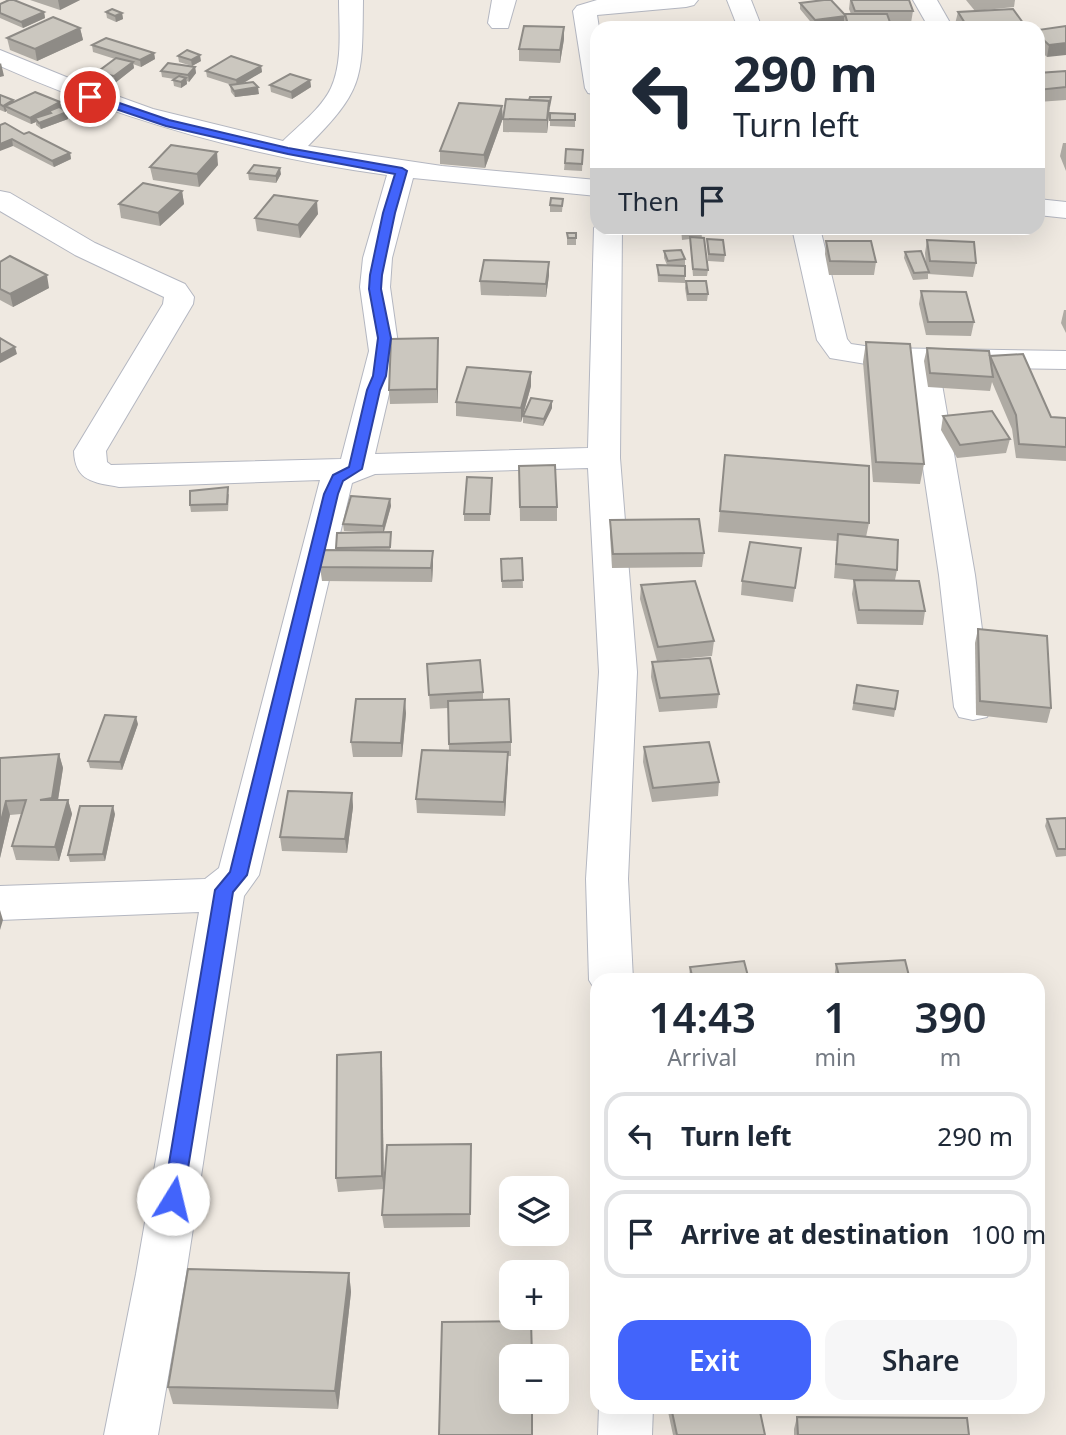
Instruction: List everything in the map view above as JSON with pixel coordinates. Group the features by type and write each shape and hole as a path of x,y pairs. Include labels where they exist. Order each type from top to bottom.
{"street":[{"path":"288,151 326,112 342,90 347,68 351,0"},
{"path":"590,43 585,11 601,6 686,0"},
{"path":"738,0 747,21"},
{"path":"925,0 937,21"},
{"path":"0,57 113,106 166,122 288,151 402,171 590,187"},
{"path":"355,469 384,351 385,338 375,289 376,275 389,213 402,171"},
{"path":"0,199 57,236 126,270 175,290 179,297 178,304 90,451 90,465 100,473 119,477 355,469"},
{"path":"1045,208 1066,210"},
{"path":"608,235 604,458 618,672 607,879 611,973"},
{"path":"808,235 832,340 841,352 878,357 1066,360"},
{"path":"922,358 957,575 973,707"},
{"path":"0,903 205,895 224,890 238,875 337,478 374,464 604,458"},
{"path":"131,1435 161,1274 224,890"},
{"path":"625,1435 626,1414"}],"building":[{"path":"9,0 44,12 21,22 0,13 0,4"},
{"path":"831,0 846,16 815,20 800,3"},
{"path":"851,0 909,0 913,11 855,11"},
{"path":"112,9 122,13 115,16 106,12"},
{"path":"1013,9 1022,21 964,21 958,12"},
{"path":"845,14 887,14 890,21 847,21"},
{"path":"53,17 80,28 35,49 7,38"},
{"path":"524,26 564,27 560,50 519,49"},
{"path":"1066,26 1066,43 1049,45 1045,41 1045,29"},
{"path":"106,38 154,53 140,60 92,45"},
{"path":"187,50 200,55 191,60 178,56"},
{"path":"231,56 261,66 236,80 206,71"},
{"path":"116,58 133,62 114,76 96,73"},
{"path":"168,63 195,67 188,75 161,71"},
{"path":"1066,71 1066,87 1045,89 1045,72"},
{"path":"290,74 310,80 291,92 270,85"},
{"path":"179,76 186,78 181,82 173,80"},
{"path":"253,82 258,87 234,91 230,85"},
{"path":"35,92 60,102 30,118 5,106"},
{"path":"0,95 13,100 3,106 0,104"},
{"path":"530,97 551,97 549,107 549,101 529,100"},
{"path":"506,99 549,101 547,120 503,119"},
{"path":"459,103 502,106 484,155 440,151"},
{"path":"59,107 67,112 39,123 35,118 51,113 49,111"},
{"path":"550,113 575,114 575,120 550,120"},
{"path":"5,123 70,153 52,161 12,139 0,144 0,125"},
{"path":"171,145 217,152 197,174 150,167"},
{"path":"566,149 583,150 582,164 565,163"},
{"path":"254,165 280,168 276,176 248,173"},
{"path":"143,183 182,191 158,213 119,204"},
{"path":"274,195 317,201 298,225 255,218"},
{"path":"551,198 563,199 562,206 550,205"},
{"path":"567,233 576,233 576,238 568,238"},
{"path":"690,237 704,238 708,270 693,269"},
{"path":"707,239 723,240 725,255 709,254"},
{"path":"927,240 974,242 976,263 930,261"},
{"path":"826,241 871,241 876,262 830,261"},
{"path":"681,250 685,259 668,261 664,251"},
{"path":"921,251 929,272 914,273 905,252"},
{"path":"10,256 47,275 10,294 0,289 0,262"},
{"path":"484,260 549,262 546,284 480,281"},
{"path":"657,265 685,266 685,276 659,275"},
{"path":"686,281 706,281 708,294 688,294"},
{"path":"921,291 966,292 974,322 928,322"},
{"path":"0,338 15,347 0,355"},
{"path":"438,338 437,389 389,390 391,339"},
{"path":"866,342 910,344 924,464 876,462"},
{"path":"927,348 989,351 993,377 930,373"},
{"path":"1023,354 1051,417 1066,418 1066,447 1019,444 1016,415 990,356"},
{"path":"467,367 531,372 521,408 456,402"},
{"path":"531,398 552,401 544,419 523,416"},
{"path":"992,411 1010,439 960,445 943,416"},
{"path":"725,455 869,466 869,523 720,511"},
{"path":"555,465 557,507 520,507 519,466"},
{"path":"467,477 492,478 490,514 464,514"},
{"path":"228,487 227,504 190,505 190,491"},
{"path":"351,496 390,499 383,526 343,524"},
{"path":"699,519 704,553 613,554 610,520"},
{"path":"391,532 390,547 336,548 337,533"},
{"path":"838,534 898,540 897,570 836,564"},
{"path":"750,542 801,548 795,588 742,581"},
{"path":"323,550 433,551 431,568 320,567"},
{"path":"522,558 523,580 502,581 501,559"},
{"path":"854,580 919,581 925,611 859,610"},
{"path":"695,581 714,641 658,647 641,585"},
{"path":"978,629 1047,636 1051,708 980,701"},
{"path":"710,658 719,694 660,698 652,662"},
{"path":"480,660 483,692 429,695 427,664"},
{"path":"857,685 898,691 895,709 854,703"},
{"path":"356,699 405,699 401,743 351,742"},
{"path":"509,699 511,742 449,744 448,701"},
{"path":"105,715 136,717 120,762 88,761"},
{"path":"709,742 719,782 653,788 644,747"},
{"path":"422,750 508,752 504,802 416,799"},
{"path":"59,754 52,798 40,800 68,800 55,847 12,846 26,800 6,801 0,825 0,758"},
{"path":"288,791 352,793 345,839 280,837"},
{"path":"80,806 113,806 103,854 68,855"},
{"path":"1066,818 1066,849 1058,849 1047,819"},
{"path":"905,960 908,973 838,973 836,964"},
{"path":"744,961 747,973 691,973 690,967"},
{"path":"381,1052 382,1176 336,1178 337,1055"},
{"path":"471,1144 470,1214 382,1215 387,1145"},
{"path":"188,1269 349,1273 335,1391 168,1387"},
{"path":"499,1321 499,1330 531,1330 532,1344 499,1344 499,1414 532,1414 532,1435 439,1435 442,1322"},
{"path":"672,1414 760,1414 765,1435 677,1435"},
{"path":"797,1417 967,1418 969,1435 798,1435"}],"route":[{"path":"90,97 166,122 288,151 402,171 389,213 376,275 375,289 385,338 380,376 373,390 355,469 337,478 331,494 238,875 224,890 173,1199"}]}
